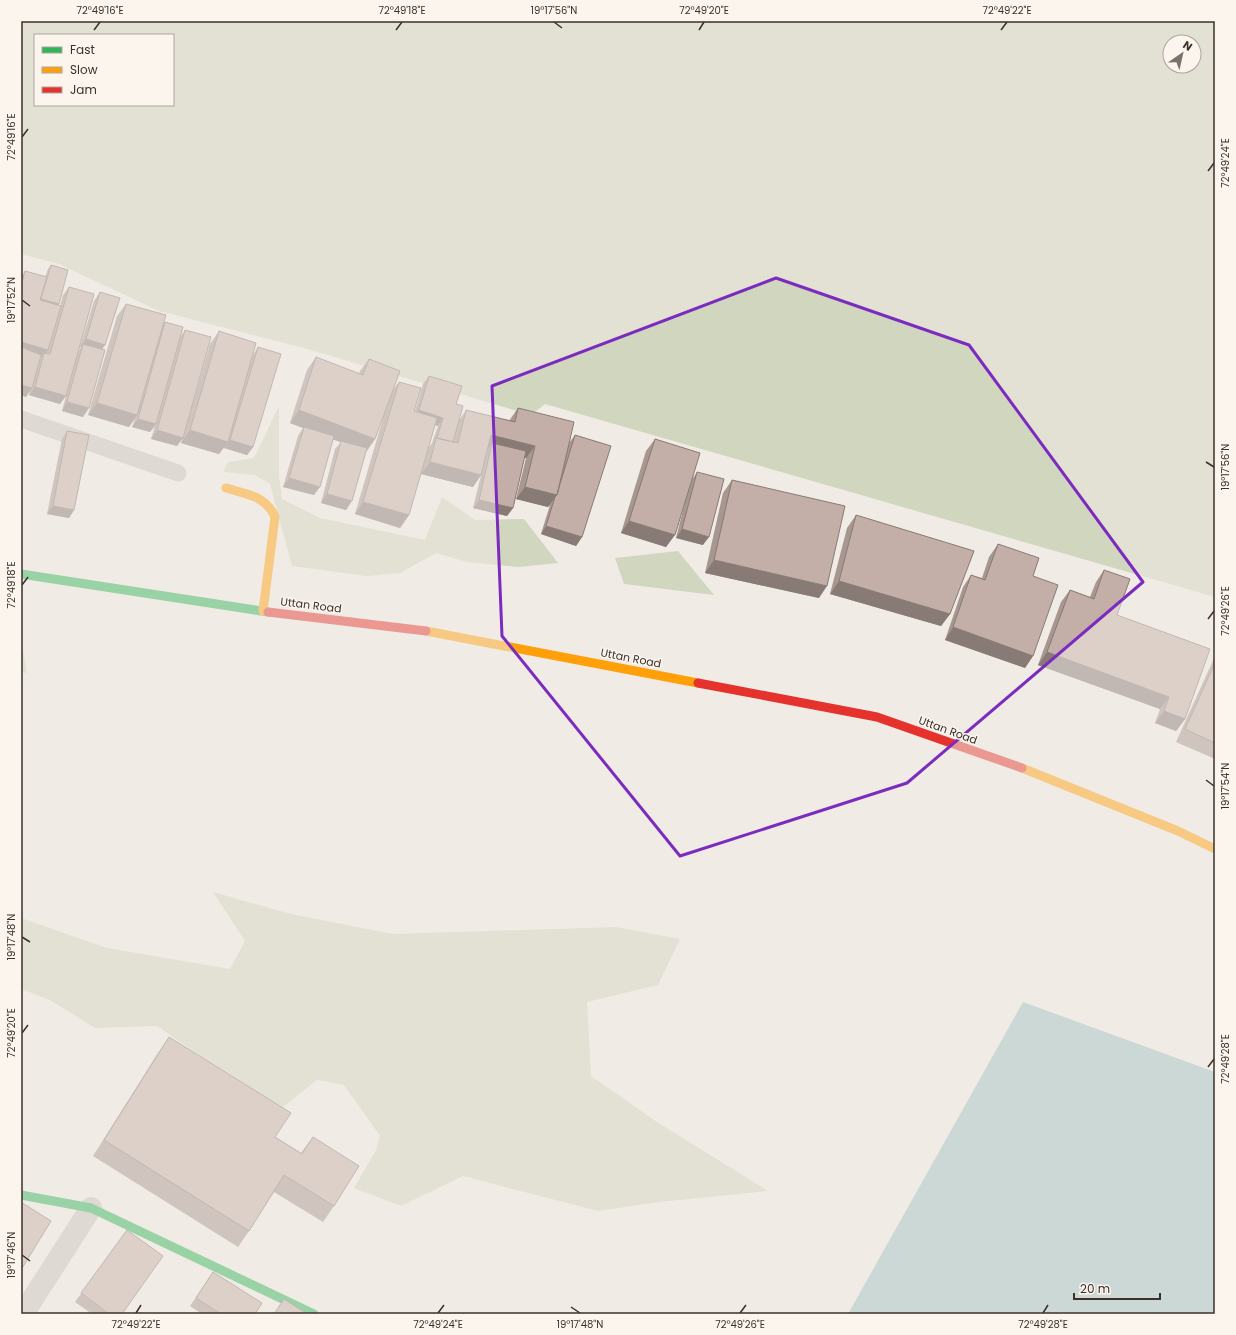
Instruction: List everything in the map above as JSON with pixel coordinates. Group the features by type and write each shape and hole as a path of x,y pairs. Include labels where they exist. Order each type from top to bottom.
{"main road":[{"path":"226,488 264,500 272,507 275,517 264,611"},
{"name":"Uttan Road","path":"21,574 264,611 426,631 877,717 1024,769 1178,831 1215,849"},
{"path":"21,1195 91,1208 314,1314"}],"street":[{"path":"24,1314 91,1208"}],"lane":[{"path":"21,419 178,473"}],"highlighted area":[{"path":"776,278 969,345 1143,582 907,783 680,856 502,636 492,386"}],"green space":[{"path":"21,21 1215,21 1215,597 545,404 531,415 304,348 159,311 59,264 21,254"},
{"path":"279,406 279,476 282,499 320,518 425,540 442,497 475,520 524,519 558,563 518,567 467,562 436,553 400,573 366,576 292,566 270,484 255,475 223,472 228,462 254,458"},
{"path":"678,551 714,595 624,584 615,558"},
{"path":"21,637 27,675 21,669"},
{"path":"213,892 291,914 393,934 616,927 680,939 658,985 587,1002 591,1076 657,1122 768,1191 659,1202 598,1211 463,1176 401,1206 354,1188 376,1150 380,1136 344,1085 317,1080 279,1110 157,1026 95,1028 50,1000 21,989 21,918 107,948 230,969 245,941"}],"water":[{"path":"1023,1002 1215,1072 1215,1314 848,1314"}],"building":[{"path":"51,265 68,270 59,304 41,299"},
{"path":"25,271 47,277 40,300 61,306 48,350 21,342 21,286"},
{"path":"69,287 94,294 66,396 35,387 44,353 50,354"},
{"path":"100,292 120,298 105,345 86,339"},
{"path":"126,304 166,315 137,415 97,403"},
{"path":"165,322 183,327 156,424 138,419"},
{"path":"185,330 211,337 183,438 157,430"},
{"path":"219,331 256,343 228,442 190,430"},
{"path":"83,344 105,350 89,408 67,402"},
{"path":"21,347 41,355 32,388 21,385"},
{"path":"258,347 281,354 253,447 230,440"},
{"path":"316,357 363,375 369,359 400,371 375,439 299,410"},
{"path":"429,376 462,386 456,404 463,406 453,442 437,438 443,418 419,410"},
{"path":"399,382 421,388 414,411 437,418 409,515 363,502"},
{"path":"518,408 574,422 557,495 525,487 535,446 491,435 481,475 430,462 436,438 458,443 466,410 515,422"},
{"path":"304,427 334,436 320,487 289,478"},
{"path":"67,431 89,435 74,510 53,506"},
{"path":"575,435 611,446 582,537 546,526"},
{"path":"655,439 700,453 675,535 629,521"},
{"path":"341,441 367,448 352,501 327,494"},
{"path":"492,443 526,451 513,508 479,500"},
{"path":"697,472 724,479 709,537 682,529"},
{"path":"732,480 845,506 827,586 714,560"},
{"path":"856,515 974,551 950,614 839,581"},
{"path":"998,544 1039,558 1033,576 1058,585 1033,656 953,627 971,575 985,580"},
{"path":"1104,570 1130,579 1117,615 1210,649 1185,719 1164,711 1169,697 1047,652 1070,590 1094,599"},
{"path":"1215,663 1215,743 1185,729"},
{"path":"169,1037 291,1113 275,1137 302,1154 313,1137 359,1166 334,1206 284,1175 249,1231 104,1140"},
{"path":"21,1202 51,1221 21,1270"},
{"path":"127,1230 163,1256 122,1314 109,1314 81,1293"},
{"path":"213,1272 262,1303 255,1314 221,1314 196,1298"},
{"path":"284,1299 307,1314 274,1314"}],"traffic: fast":[{"path":"21,574 268,612"},
{"path":"21,1195 91,1208 314,1314"}],"traffic: slow":[{"path":"226,488 248,494 261,500 271,510 275,517 263,611"},
{"path":"426,631 698,683"},
{"path":"1022,768 1178,831 1215,849"}],"traffic: jam":[{"path":"268,612 426,631"},
{"path":"698,683 877,717 1022,768"}]}
